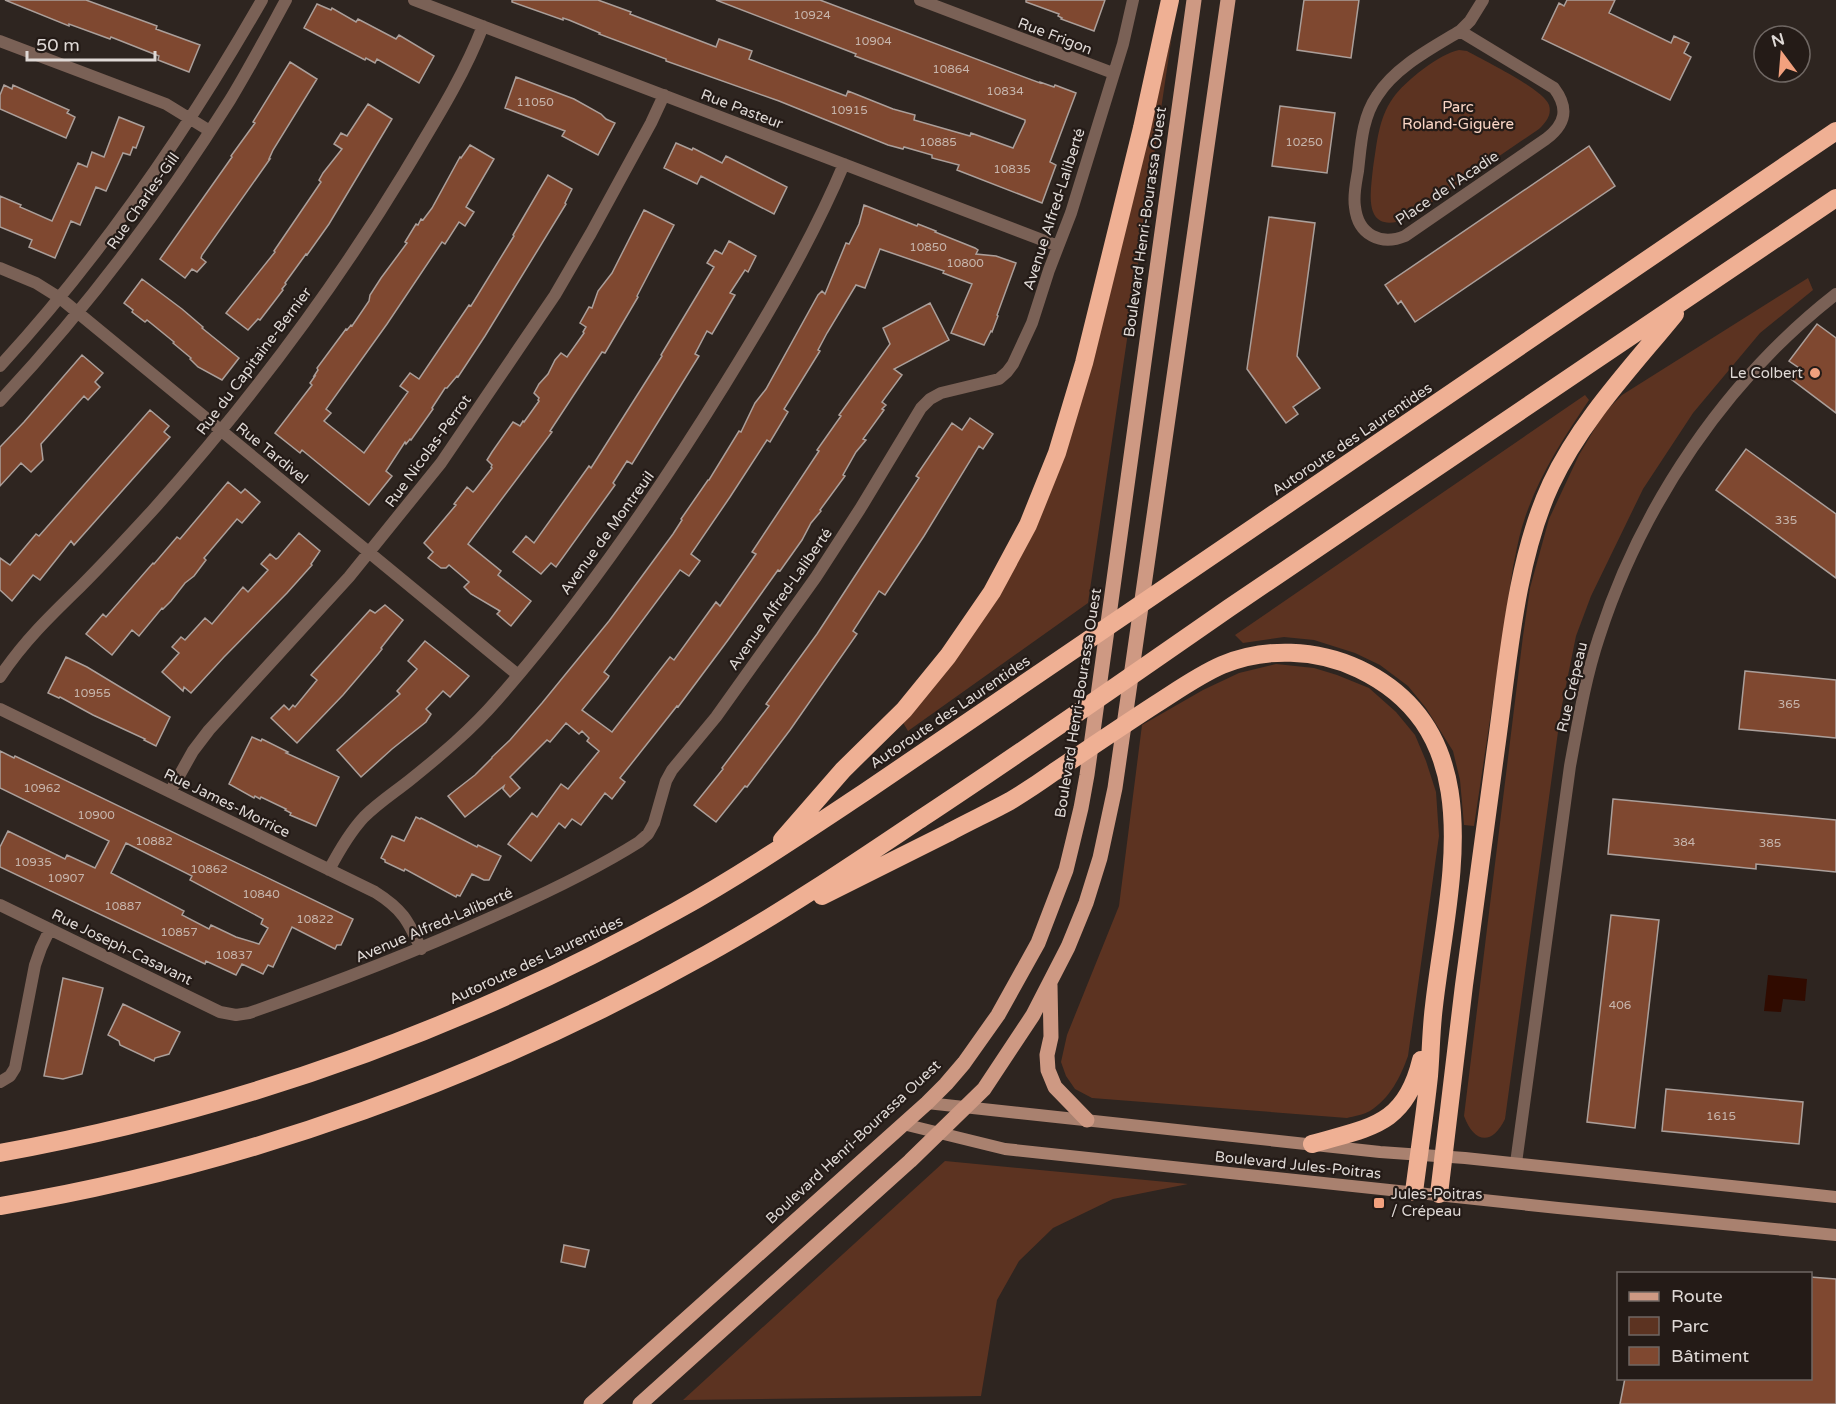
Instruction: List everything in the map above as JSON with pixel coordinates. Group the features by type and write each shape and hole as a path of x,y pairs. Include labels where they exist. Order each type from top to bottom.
{"highway":[{"path":"767,857 843,770 904,710 948,656 992,592 1028,525 1057,453 1084,363 1142,128 1170,0"},
{"name":"Autoroute des Laurentides","path":"0,1153 111,1130 201,1107 281,1082 411,1036 570,966 667,915 767,857 900,768 1836,131"},
{"path":"708,954 849,867 971,786 1395,494 1836,198"},
{"path":"1439,1194 1464,986 1510,644 1534,528 1551,483 1579,434 1606,397 1688,298"},
{"path":"0,1206 89,1189 185,1166 283,1137 362,1111 489,1061 628,997 708,954 1011,801 1160,701 1213,669 1235,660 1258,655 1296,653 1315,655 1350,665 1386,685 1406,702 1420,719 1432,738 1448,779 1452,802 1451,881 1434,1006 1429,1077 1414,1192"},
{"path":"1312,1144 1373,1125 1392,1115 1400,1107 1415,1084 1434,1006"}],"main road":[{"name":"Boulevard Henri-Bourassa Ouest","path":"591,1404 946,1084 981,1040 1014,989 1038,943 1066,870 1087,775 1194,0"},
{"path":"640,1404 967,1108 993,1077 1033,1015 1050,985 1077,926 1093,880 1108,823 1120,753 1228,0"},
{"path":"1050,985 1051,1037 1047,1055 1048,1070 1055,1087 1087,1120"}],"street":[{"name":"Rue Charles-Gill","path":"0,366 60,298 136,199 191,118 262,0"},
{"name":"Rue Charles-Gill","path":"0,401 78,313 156,212 230,99 286,0"},
{"name":"Rue Pasteur","path":"414,0 1058,246"},
{"name":"Rue Frigon","path":"920,0 1113,73"},
{"name":"Avenue Alfred-Laliberté","path":"231,1015 243,1014 272,1005 421,949 549,891 639,842 648,834 672,770 716,717 806,592 855,517 921,408 940,393 994,381 1011,369 1032,323 1071,213 1123,44 1133,0"},
{"name":"Place de l'Acadie","path":"1460,31 1554,88 1563,103 1562,120 1554,133 1546,139 1405,236 1390,241 1380,240 1361,225 1355,207 1362,132 1368,112 1383,87 1403,68 1460,31 1470,21 1483,0"},
{"name":"Rue du Capitaine-Bernier","path":"0,677 30,636 119,547 221,431 299,330 379,213 437,117 483,26"},
{"path":"0,41 166,104 210,131"},
{"name":"Rue Nicolas-Perrot","path":"170,792 193,751 209,730 349,577 441,463 536,324 591,233 664,95"},
{"name":"Avenue de Montreuil","path":"329,870 345,842 365,816 427,767 497,700 608,561 697,430 749,345 788,277 844,164"},
{"name":"Rue Tardivel","path":"0,268 36,283 60,298 518,675"},
{"name":"Rue Crépeau","path":"1516,1163 1570,766 1580,706 1599,636 1646,525 1670,482 1710,422 1760,364 1808,316 1836,294"},
{"name":"Rue James-Morrice","path":"0,709 375,892 395,905 408,922 421,949"},
{"name":"Rue Joseph-Casavant","path":"0,905 212,1009 231,1015"},
{"path":"0,1082 10,1076 15,1068 35,965 40,948 50,929"},
{"name":"Boulevard Jules-Poitras","path":"927,1103 1419,1156 1516,1163 1836,1197"},
{"name":"Boulevard Jules-Poitras","path":"903,1124 1005,1149 1836,1235"}],"green space":[{"path":"1172,35 1088,603 908,731 902,721 1022,552 1127,217"},
{"name":"Parc Roland-Giguère","path":"1459,50 1467,51 1486,61 1536,91 1549,105 1548,118 1539,129 1407,219 1393,223 1383,222 1372,210 1371,190 1377,141 1384,114 1398,91 1414,76 1432,62"},
{"path":"1808,278 1813,290 1760,333 1693,413 1643,489 1591,596 1576,636 1561,710 1505,1119 1495,1134 1483,1138 1473,1132 1464,1116 1523,636 1530,588 1549,519 1579,455 1604,413 1622,395"},
{"path":"1585,395 1589,400 1542,477 1521,532 1513,567 1474,826 1464,825 1460,780 1453,751 1426,708 1408,686 1380,665 1355,653 1314,640 1284,637 1243,643 1235,635"},
{"path":"1276,664 1314,668 1369,688 1396,712 1415,735 1436,792 1439,836 1405,1064 1398,1080 1377,1106 1367,1112 1347,1118 1092,1098 1075,1089 1066,1076 1061,1062 1067,1035 1119,906 1142,725 1203,690 1239,673"},
{"path":"945,1161 1188,1184 1113,1199 1053,1228 1019,1261 997,1300 981,1396 683,1400"}],"shaded area":[{"path":"1768,975 1807,979 1805,1001 1783,999 1781,1012 1764,1011"}],"building":[{"path":"5,0 86,0 157,26 156,29 200,45 189,72 158,60 159,56 111,37 110,39 69,24 69,26"},
{"path":"512,0 598,0 716,47 719,39 752,51 749,59 846,96 848,91 915,115 914,120 970,136 971,133 1013,148 1025,120 855,56 856,54 716,0 820,0 1040,83 1054,87 1055,85 1076,93 1050,162 1056,165 1042,203 957,170 959,165 904,147 903,149 888,145 779,101 666,61 666,59 569,20 563,18 563,20 512,2"},
{"path":"1026,0 1105,0 1094,31 1061,19 1059,14 1026,2"},
{"path":"1304,0 1359,0 1351,58 1297,50"},
{"path":"1567,0 1615,0 1609,13 1671,43 1674,36 1689,43 1684,53 1691,57 1670,100 1542,39 1559,3 1564,6"},
{"path":"317,4 331,10 332,8 356,22 358,19 396,39 399,35 434,56 419,83 377,59 375,63 366,58 365,60 304,28"},
{"path":"290,62 317,79 273,150 270,159 202,255 201,258 206,262 197,272 192,269 185,278 160,259 255,123 253,122"},
{"path":"516,77 574,99 615,123 598,155 562,136 565,131 505,108"},
{"path":"4,85 12,89 13,85 69,110 67,113 75,117 66,138 0,109 0,95"},
{"path":"368,104 392,119 329,224 285,283 283,290 260,320 258,319 248,330 226,313 275,252 321,182 319,180 323,173 342,149 334,144 341,133 347,136"},
{"path":"1280,106 1335,113 1327,173 1272,166"},
{"path":"119,117 144,127 136,148 133,147 130,155 123,153 106,191 96,187 80,225 71,221 55,258 29,247 32,240 0,227 0,196 52,221 78,163 87,167 92,152 104,157"},
{"path":"676,143 692,150 693,148 722,163 726,156 787,187 774,214 701,176 697,184 664,168"},
{"path":"470,145 494,159 466,207 474,212 465,226 459,222 445,244 442,242 326,409 331,413 324,421 364,453 408,392 400,386 410,373 419,379 469,305 471,306 548,175 572,189 566,204 485,336 458,377 445,388 411,440 406,444 405,442 386,471 392,476 369,505 302,450 300,453 275,433 312,385 310,383 317,368 346,329 352,326 369,301 370,295 407,243 405,242 416,224 418,225 421,219 423,220 432,208 460,157"},
{"path":"1589,146 1615,186 1415,322 1401,301 1398,304 1385,285"},
{"path":"864,205 975,248 978,250 976,254 996,256 1016,263 992,332 984,345 951,333 972,284 943,273 944,271 880,249 865,288 856,285 827,333 818,350 820,351 784,409 788,412 770,442 767,440 691,554 700,561 689,576 680,570 604,672 609,676 608,678 582,710 612,732 670,657 674,660 716,602 720,606 756,554 752,552 819,451 817,450 841,416 839,415 890,344 883,328 930,303 949,340 894,369 902,375 882,402 886,405 882,409 884,410 863,439 866,440 856,452 843,475 845,476 780,571 778,570 678,707 620,778 625,782 612,799 605,793 581,825 572,819 565,828 559,823 531,861 508,844 532,813 537,817 561,784 568,789 599,751 587,741 589,738 582,731 579,734 566,723 550,742 547,740 510,777 520,788 510,797 503,789 504,786 465,817 448,796 475,775 542,703 609,621 673,534 739,431 741,432 755,403 766,389 818,295 822,291 825,294 846,243 849,244 859,224"},
{"path":"644,210 674,225 638,297 605,353 602,352 550,431 552,432 468,544 501,571 498,575 531,601 511,626 497,614 500,611 471,594 464,587 469,582 449,565 441,568 428,558 433,552 424,543 456,505 454,504 467,487 473,492 492,468 487,460 492,452 513,422 520,426 524,422 539,401 534,393 555,360 561,353 567,357 584,333 586,327 580,323 589,307 592,308 598,291 612,273"},
{"path":"1269,217 1315,223 1297,356 1320,388 1293,407 1298,414 1286,423 1247,369"},
{"path":"729,241 756,256 748,272 745,270 730,293 735,295 712,334 707,331 695,354 699,356 632,464 627,461 613,483 615,485 556,567 551,563 541,574 513,552 526,536 534,543 589,466 591,468 662,356 714,267 707,263 715,250 722,254"},
{"path":"142,279 182,309 239,358 222,380 198,367 174,342 147,320 145,322 132,312 133,310 124,303"},
{"name":"Le Colbert","path":"1817,324 1836,338 1836,413 1791,379 1799,368 1789,361"},
{"path":"82,355 103,373 95,382 100,387 88,400 84,396 41,444 43,460 31,472 21,463 0,486 0,447"},
{"path":"150,410 169,426 164,432 170,437 74,545 71,541 40,580 33,575 12,601 0,590 0,558 10,565 36,534 39,536"},
{"path":"970,418 993,434 983,449 979,446 885,595 879,591 853,631 857,634 790,730 747,787 745,786 716,822 694,805 769,706 766,704 817,634 919,478 916,476 952,423 962,430"},
{"path":"1746,449 1836,514 1836,578 1716,490"},
{"path":"228,482 241,493 245,489 260,502 242,523 237,519 204,558 206,560 194,576 162,608 139,636 132,630 112,655 86,634 103,614 106,617 177,537 180,539"},
{"path":"299,533 320,551 312,565 191,693 184,687 183,691 162,672 179,653 172,647 181,637 185,640 205,618 212,624 243,587 248,592 268,570 261,564 270,554 278,558"},
{"path":"385,605 403,620 343,695 297,743 271,718 284,705 289,710 293,705 295,707 317,680 311,675 370,610 375,613"},
{"path":"425,641 469,676 450,697 443,691 426,709 431,714 426,722 361,777 337,750 400,694 397,691 417,669 408,661"},
{"path":"66,657 87,667 170,717 156,746 48,693"},
{"path":"1745,671 1836,680 1836,738 1739,729"},
{"path":"252,737 261,741 262,739 288,752 286,753 339,777 316,826 290,815 291,813 286,809 261,797 260,799 255,796 254,798 229,784"},
{"path":"0,751 14,758 15,756 353,919 341,945 337,945 335,949 292,927 273,967 268,965 263,974 242,964 236,975 206,961 205,964 0,867 0,847 8,831 65,859 67,855 95,868 109,841 0,788","holes":["126,843 192,876 190,880 263,919 261,924 268,928 259,944 236,937 211,925 209,929 182,915 184,911 111,873"]},
{"path":"1613,799 1836,820 1836,872 1756,864 1756,869 1608,854"},
{"path":"416,817 477,847 478,845 501,856 489,880 472,874 460,896 456,897 405,869 404,871 385,862 381,858 392,836 404,841"},
{"path":"1611,915 1659,920 1635,1128 1587,1122"},
{"path":"63,978 103,988 82,1074 63,1079 44,1076"},
{"path":"123,1004 180,1032 169,1054 155,1058 154,1061 120,1045 119,1041 108,1035"},
{"path":"1666,1089 1803,1102 1799,1144 1662,1131"},
{"path":"564,1245 589,1250 585,1267 561,1262"},
{"path":"1812,1277 1836,1279 1836,1404 1620,1404 1625,1380 1812,1380"}],"place":[{"name":"Le Colbert","path":"1815,373"},
{"name":"Jules-Poitras / Crépeau","path":"1379,1203"}]}
